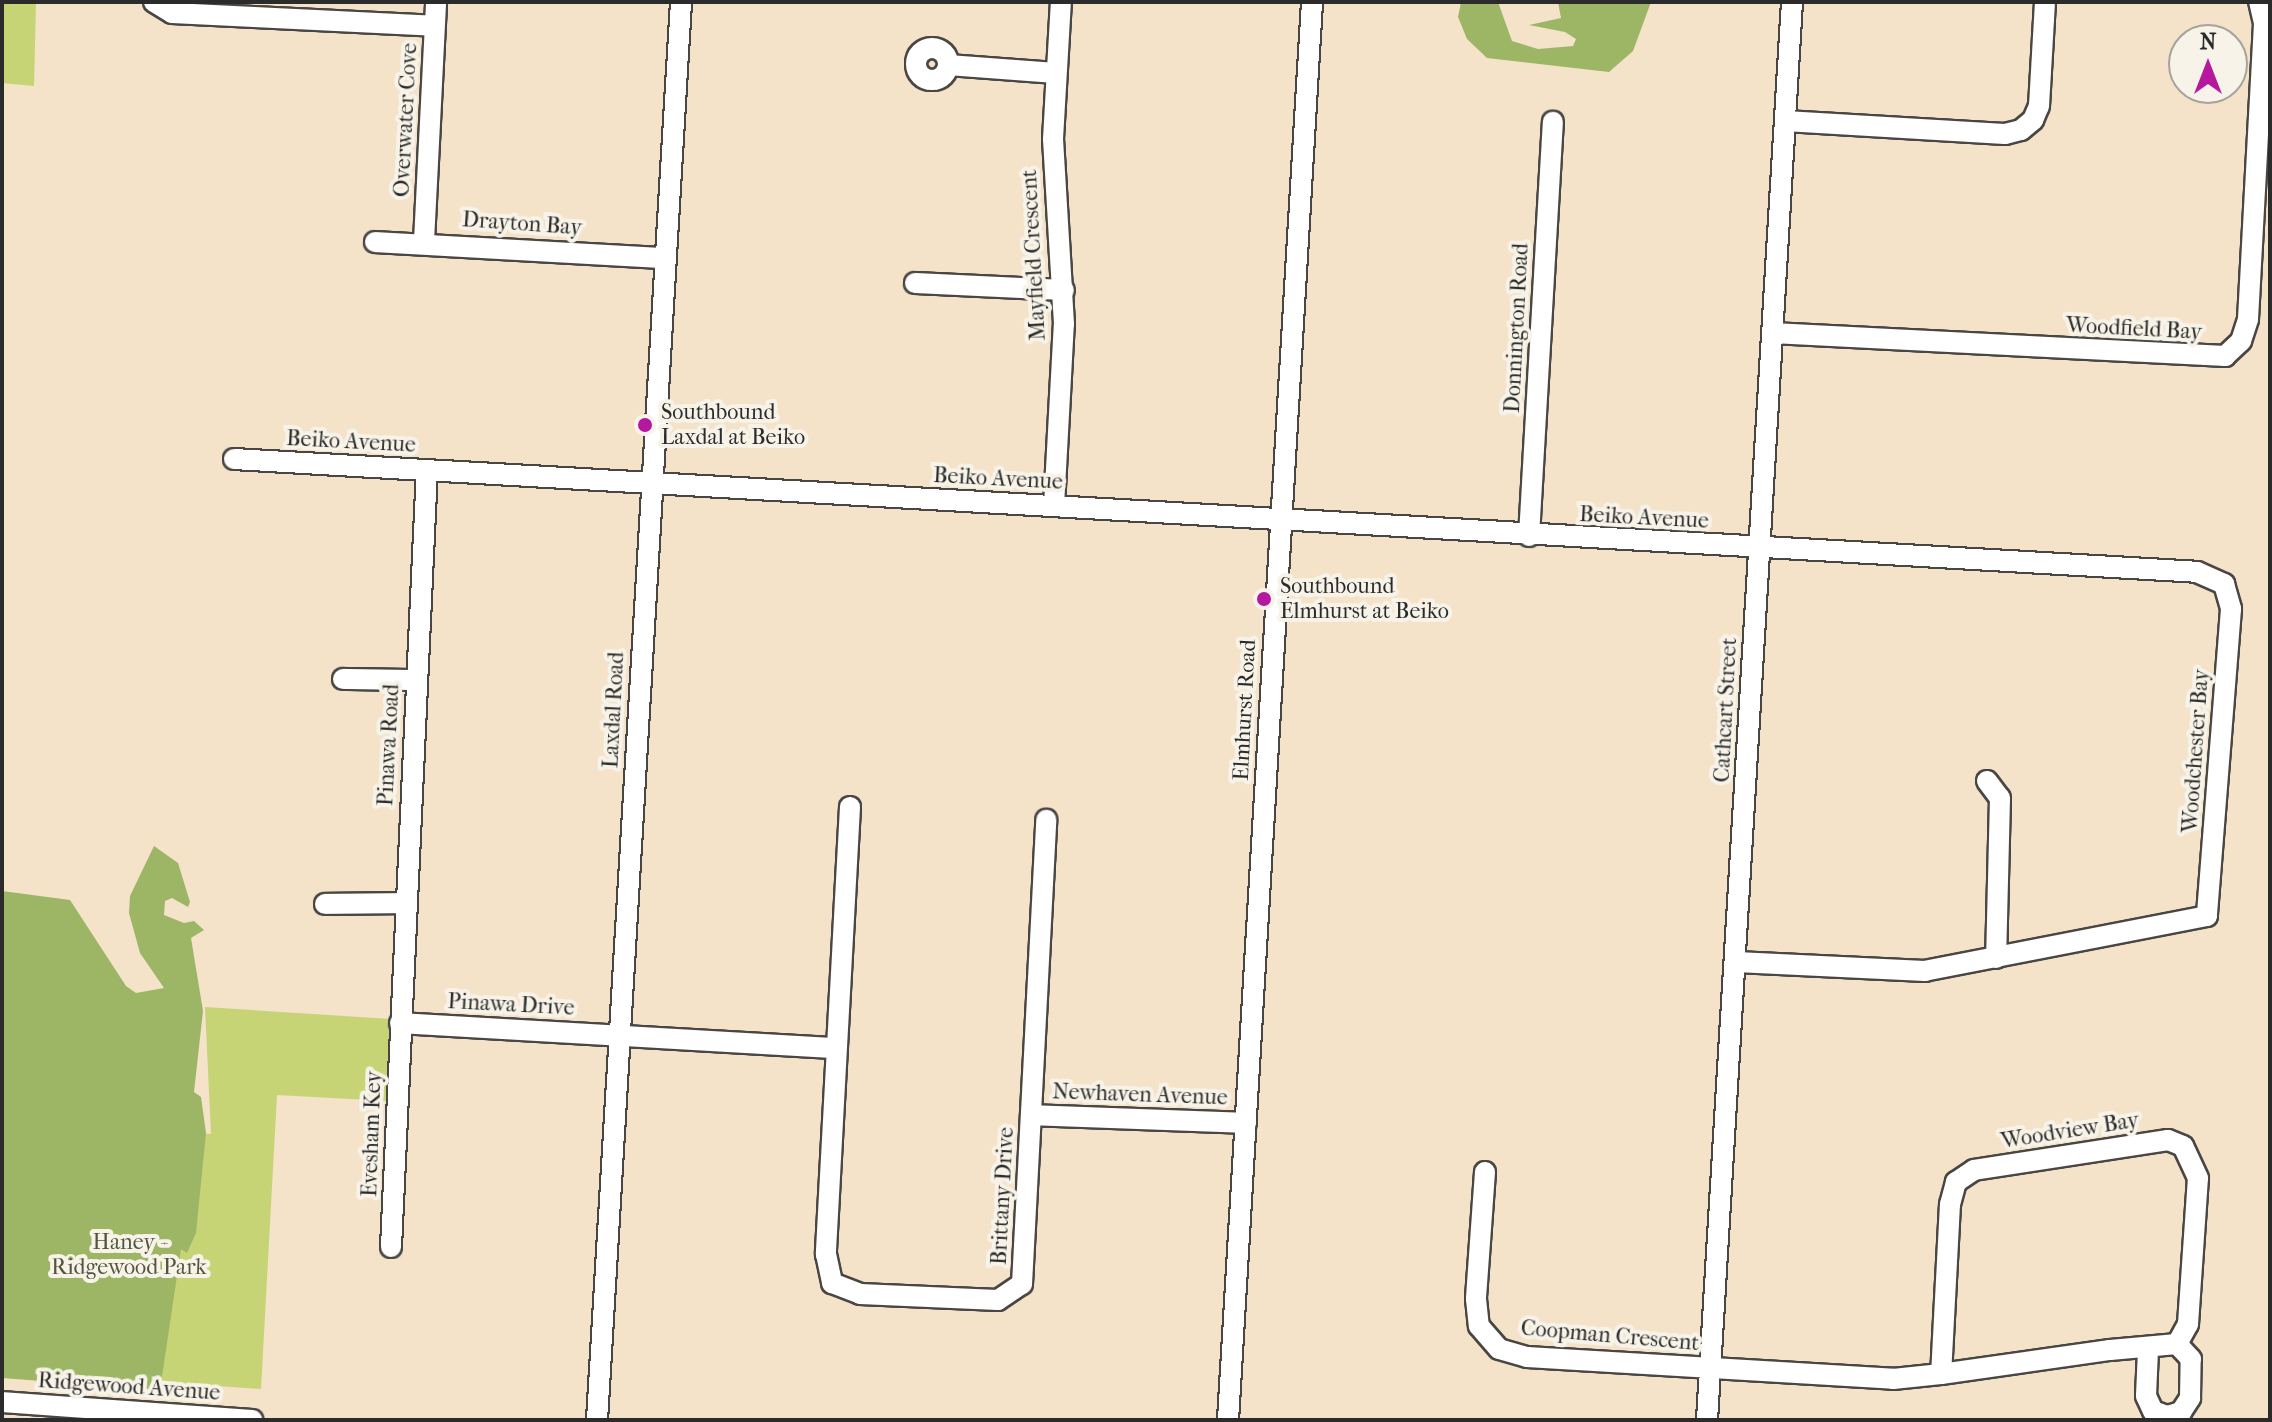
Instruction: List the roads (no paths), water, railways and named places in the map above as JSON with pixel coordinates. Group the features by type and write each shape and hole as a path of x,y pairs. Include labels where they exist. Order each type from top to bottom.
{"street":[{"path":"154,2 172,13 434,26"},
{"name":"Overwater Cove","path":"424,241 436,2"},
{"name":"Laxdal Road","path":"597,1420 681,2"},
{"name":"Mayfield Crescent","path":"1054,506 1064,290 1053,139 1061,2"},
{"name":"Elmhurst Road","path":"1228,1420 1312,2"},
{"name":"Cathcart Street","path":"1707,1420 1792,2"},
{"path":"1785,121 2005,134 2021,130 2033,120 2039,106 2045,2"},
{"name":"Woodfield Bay","path":"1772,333 2225,356 2241,341 2248,319 2264,23 2259,2"},
{"path":"948,65 1056,73"},
{"name":"Donnington Road","path":"1529,536 1553,122"},
{"name":"Drayton Bay","path":"375,242 424,241 665,258"},
{"path":"915,283 1064,290"},
{"name":"Beiko Avenue","path":"234,459 1054,506 1280,523 1758,547"},
{"name":"Pinawa Road","path":"400,1023 427,470"},
{"name":"Woodchester Bay","path":"1736,962 1925,971 2207,916 2231,609 2224,584 2197,572 1758,547"},
{"path":"343,679 416,680"},
{"path":"1987,781 2000,798 1996,958"},
{"name":"Brittany Drive","path":"850,807 826,1254 832,1283 841,1290 976,1302 1014,1293 1025,1264 1046,820"},
{"path":"325,904 404,903"},
{"name":"Pinawa Drive","path":"400,1023 619,1035"},
{"name":"Evesham Key","path":"391,1247 400,1023"},
{"path":"619,1035 835,1048"},
{"name":"Newhaven Avenue","path":"1031,1115 1246,1123"},
{"name":"Woodview Bay","path":"1941,1374 1950,1204 1956,1182 1974,1170 2168,1140 2183,1146 2198,1178 2188,1324 2177,1344"},
{"name":"Coopman Crescent","path":"1485,1172 1476,1299 1479,1326 1499,1349 1527,1357 1710,1368"},
{"path":"1710,1368 1893,1379 2110,1350 2148,1350 2177,1344 2191,1359 2190,1398 2181,1412 2167,1416 2153,1411 2146,1396 2148,1350"},
{"name":"Ridgewood Avenue","path":"2,1402 252,1420"}],"place":[{"name":"Southbound Laxdal at Beiko","path":"645,425"},
{"name":"Southbound Elmhurst at Beiko","path":"1264,599"}],"park label":[{"name":"Haney - Ridgewood Park","path":"129,1254"}]}
